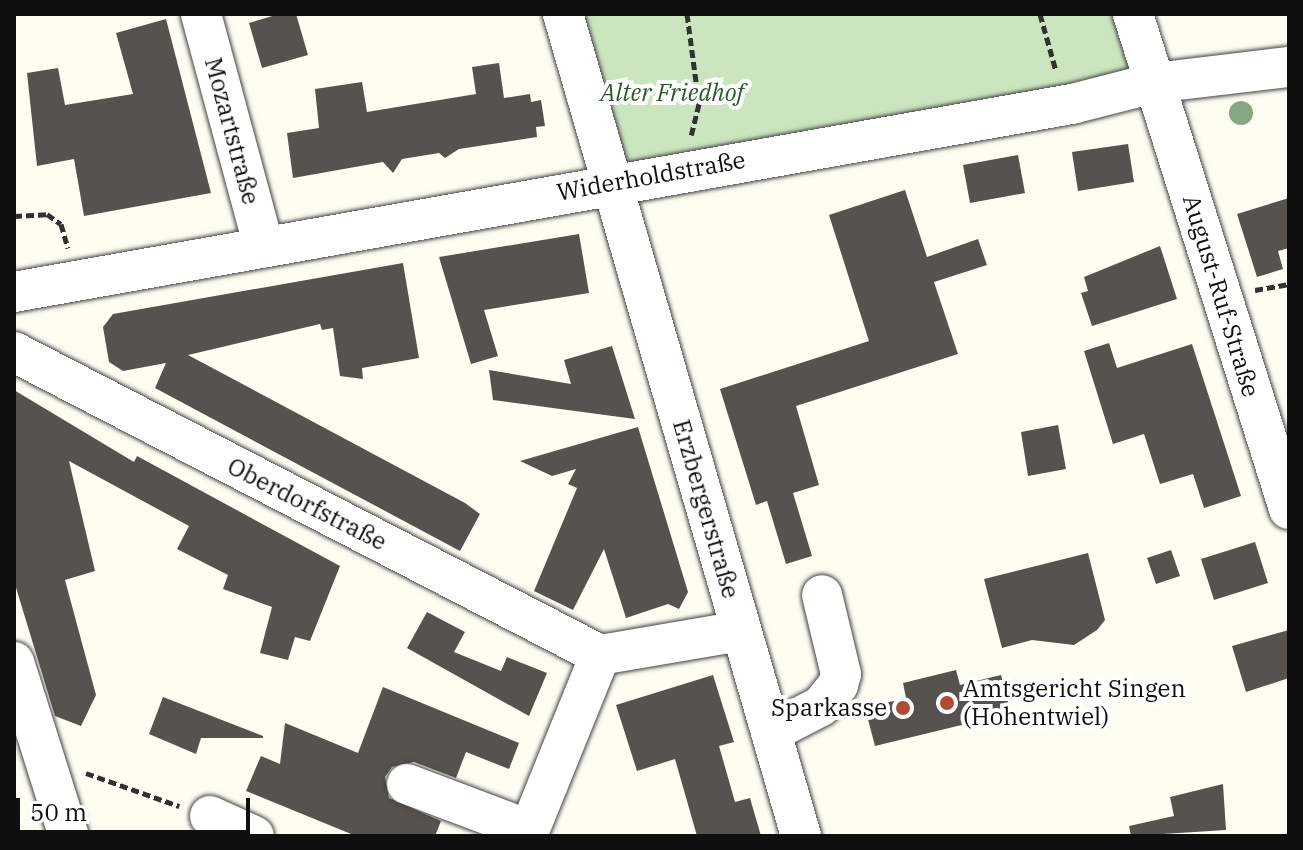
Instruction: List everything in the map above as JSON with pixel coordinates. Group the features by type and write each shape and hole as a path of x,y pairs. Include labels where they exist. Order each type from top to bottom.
{"street":[{"name":"Mozartstraße","path":"201,14 264,247"},
{"name":"Erzbergerstraße","path":"563,14 801,836"},
{"name":"August-Ruf-Straße","path":"1133,14 1289,509"},
{"name":"Widerholdstraße","path":"14,292 612,182 1072,104 1154,83 1289,67"},
{"name":"Oberdorfstraße","path":"14,352 600,655"},
{"path":"771,732 821,706 838,685 841,674 822,595"},
{"path":"407,784 528,833 600,655 740,631"},
{"path":"14,662 69,836"},
{"path":"210,816 254,836"}],"path":[{"path":"677,172 699,104 687,14"},
{"path":"1040,14 1061,89 1072,104"},
{"path":"14,216 47,214 61,224 70,258"},
{"path":"82,771 210,816"}],"green space":[{"name":"Alter Friedhof","path":"563,14 1133,14 1154,83 612,182"}],"building":[{"path":"279,14 296,14 308,55 262,68 249,23"},
{"path":"166,19 211,193 84,216 74,159 37,166 27,73 58,68 65,105 133,94 116,33"},
{"path":"499,63 504,98 530,94 531,102 541,100 545,126 536,127 537,137 459,149 445,158 439,153 402,159 393,173 383,162 293,178 287,133 319,128 315,89 362,82 367,112 476,94 472,67"},
{"path":"1128,144 1134,182 1078,191 1072,152"},
{"path":"1018,155 1025,193 970,203 963,165"},
{"path":"905,190 927,257 978,239 987,265 934,282 958,354 796,406 819,485 793,493 812,556 786,564 767,501 756,505 720,389 869,341 829,215"},
{"path":"1289,198 1289,248 1278,251 1283,269 1257,277 1237,214"},
{"path":"579,234 589,293 484,310 498,356 471,364 439,257"},
{"path":"1160,246 1177,299 1092,326 1081,293 1088,291 1084,277"},
{"path":"403,263 419,358 362,368 363,379 340,376 333,328 322,330 320,324 188,355 465,503 480,514 460,551 155,388 166,363 123,371 109,362 103,327 113,314"},
{"path":"1109,343 1117,368 1192,344 1241,496 1204,508 1193,474 1160,484 1144,434 1113,444 1084,351"},
{"path":"612,346 635,419 493,400 489,370 571,384 564,360"},
{"path":"14,390 134,462 137,456 340,566 310,641 295,637 288,660 260,653 272,607 223,589 228,575 177,549 189,526 69,461 95,571 65,580 96,695 81,726 55,716 14,581"},
{"path":"1058,425 1066,469 1028,476 1021,432"},
{"path":"638,427 688,592 679,609 668,604 626,618 604,549 573,610 534,591 577,488 568,484 576,469 552,476 520,461"},
{"path":"1255,542 1268,583 1214,600 1201,559"},
{"path":"1171,550 1180,576 1156,584 1147,558"},
{"path":"1088,553 1105,620 1097,630 1074,645 1032,640 1002,648 984,579"},
{"path":"427,612 465,632 454,652 501,671 507,657 547,673 529,716 407,648"},
{"path":"1289,630 1289,678 1246,692 1232,646"},
{"name":"Amtsgericht Singen (Hohentwiel)","path":"956,670 960,685 1001,675 1011,713 875,746 865,708 906,698 903,683"},
{"path":"713,675 734,742 719,746 735,802 750,798 761,836 697,836 675,759 637,771 616,705"},
{"path":"383,687 519,743 509,769 466,752 456,778 414,762 392,767 385,777 389,798 441,821 435,836 356,836 246,791 261,756 280,764 285,723 358,753"},
{"path":"163,697 263,738 201,738 196,754 149,734"},
{"path":"1223,784 1226,830 1131,836 1129,826 1174,816 1170,797"}],"place":[{"name":"Amtsgericht Singen (Hohentwiel)","path":"947,703"},
{"name":"Sparkasse","path":"903,708"}]}
